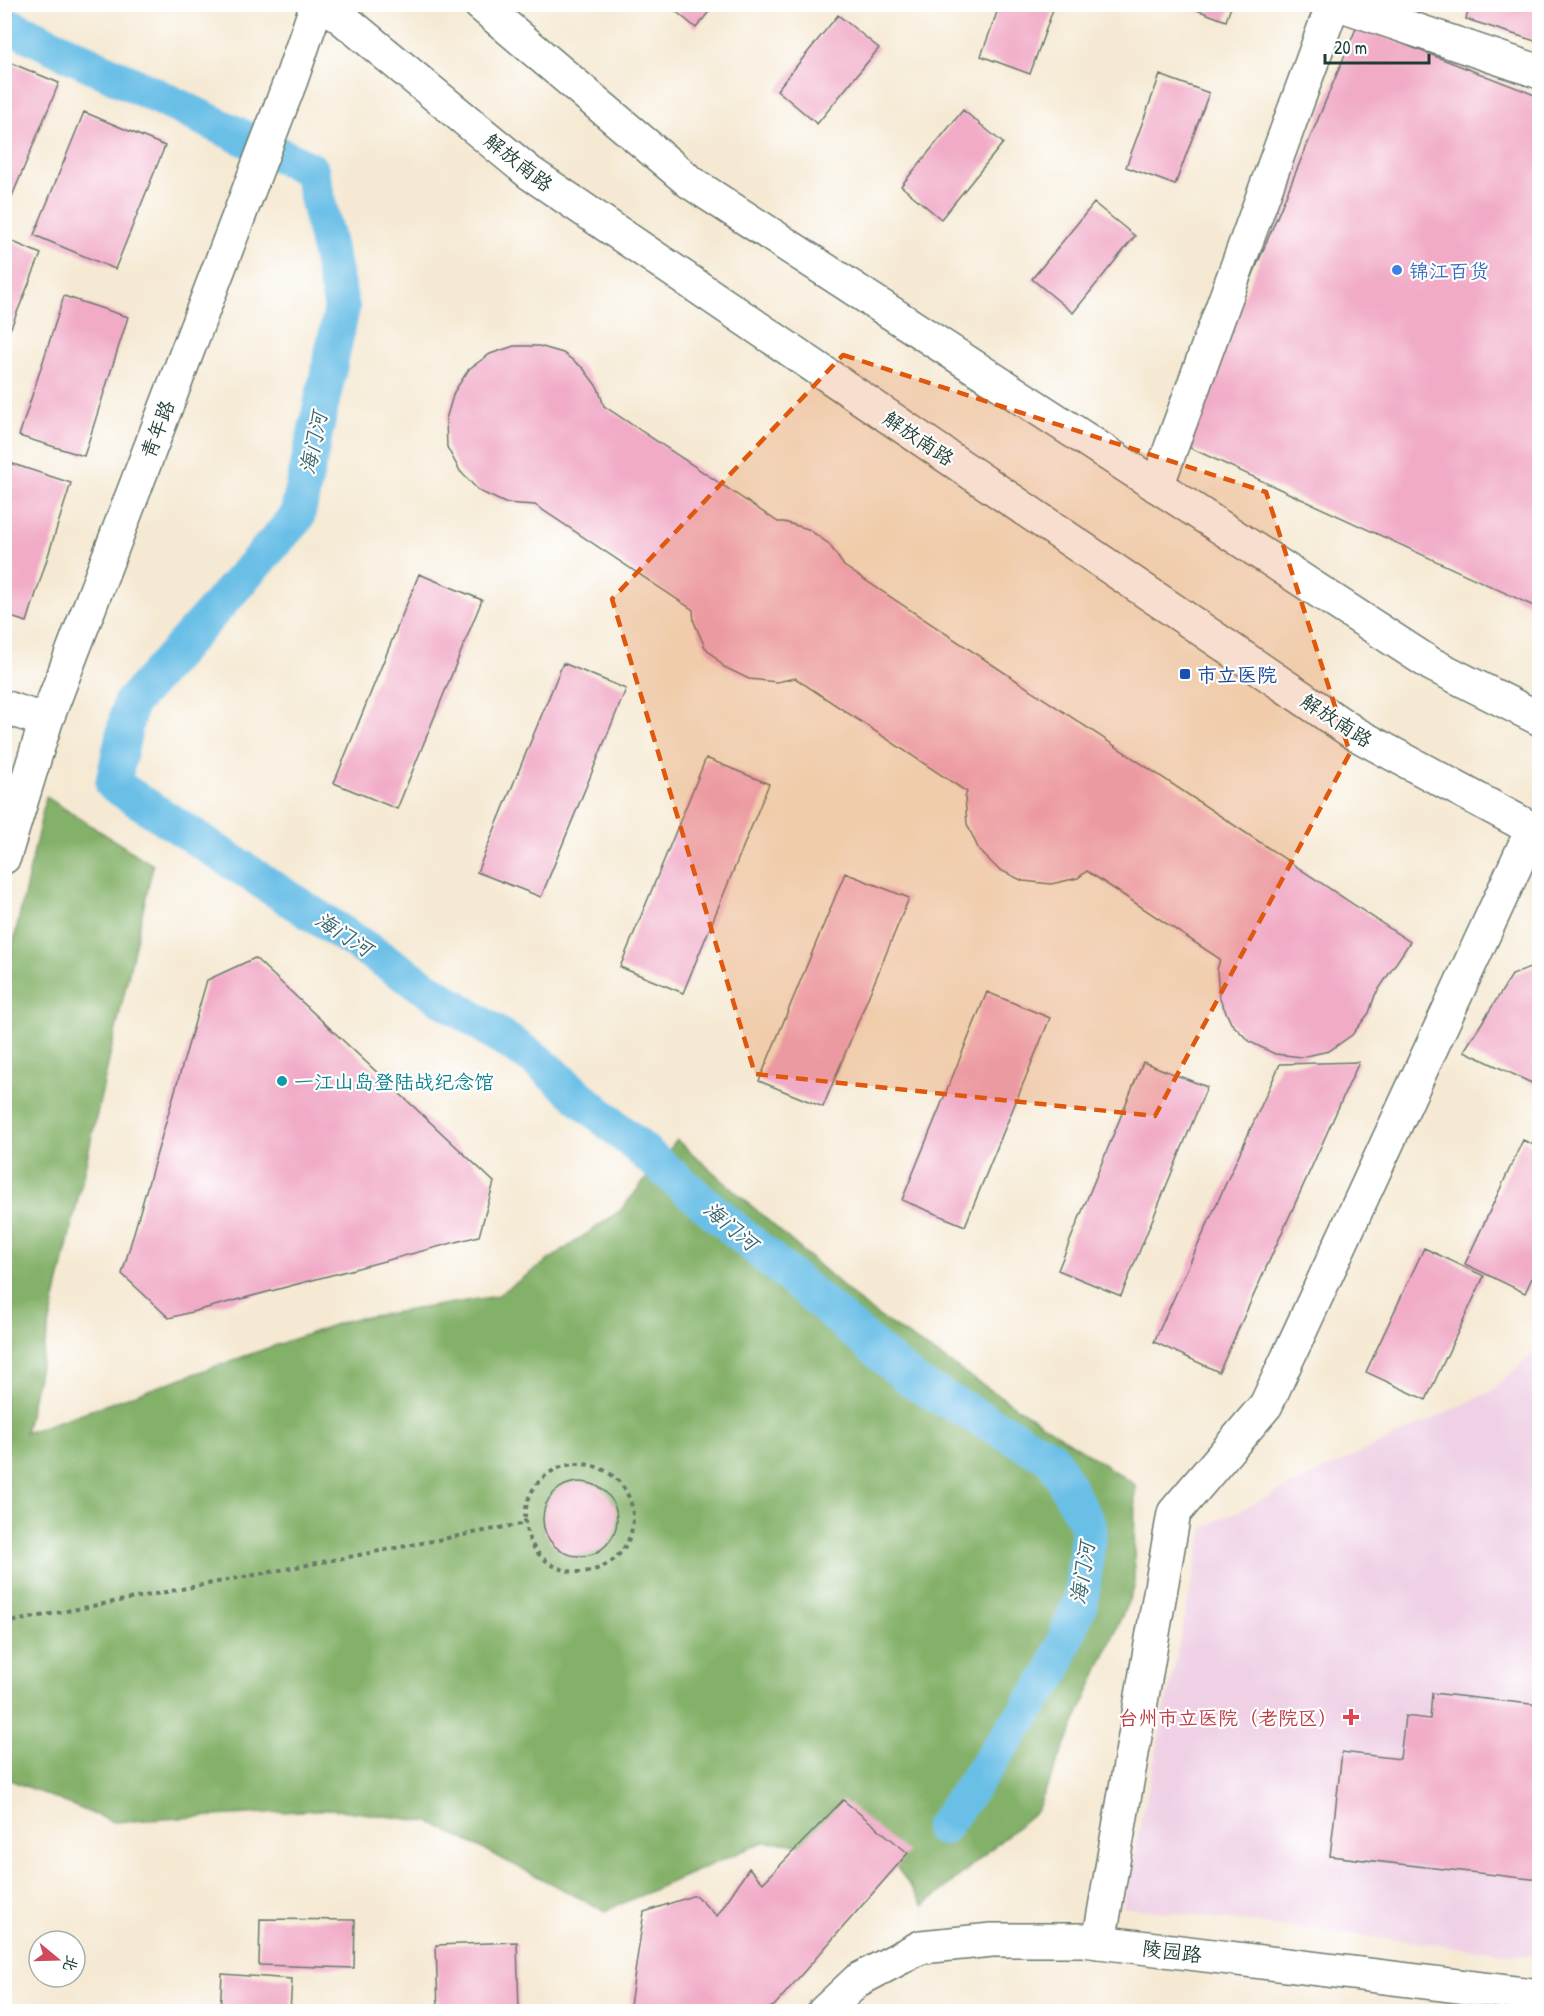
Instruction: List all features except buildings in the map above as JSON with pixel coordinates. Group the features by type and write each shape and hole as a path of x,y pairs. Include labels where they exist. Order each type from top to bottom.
{"main road":[{"name":"青年路","path":"4,857 46,721 292,77 317,4"},
{"name":"解放南路","path":"325,4 530,173 1354,733 1536,831"},
{"path":"480,4 690,182 1431,664 1539,719"},
{"path":"1157,486 1334,4"},
{"path":"1339,4 1539,72"},
{"path":"4,707 46,721"},
{"path":"1099,1942 1174,1513 1266,1405 1536,831"},
{"name":"陵园路","path":"824,2012 858,1980 921,1947 992,1940 1083,1940 1539,1996"}],"path":[{"path":"583,1464 600,1468 616,1478 627,1493 633,1510 633,1528 626,1545 615,1559 599,1569 582,1573 566,1571 550,1564 533,1545 526,1523 527,1503 535,1486 548,1474 565,1466 583,1464"},
{"path":"4,1623 526,1523"}],"highlighted area":[{"path":"843,355 1266,492 1350,753 1155,1116 755,1074 612,599"}],"shaded area":[{"name":"台州市立医院（老院区）","path":"1539,1349 1539,1957 1123,1907 1204,1527 1490,1392"}],"green space":[{"path":"46,797 153,865 25,1433 348,1320 497,1296 621,1210 677,1140 869,1310 1135,1485 1134,1588 1037,1810 924,1906 884,1849 763,1842 605,1911 430,1822 332,1809 113,1822 5,1778 4,985"}],"waterway":[{"name":"海门河","path":"4,23 311,170 342,308 297,517 130,704 113,784 535,1059 914,1382 1052,1458 1089,1527 1081,1600 1051,1676 942,1828"}],"place":[{"name":"锦江百货","path":"1397,270"},
{"name":"市立医院","path":"1185,674"},
{"name":"一江山岛登陆战纪念馆","path":"282,1081"},
{"name":"台州市立医院（老院区）","path":"1351,1717"}]}
